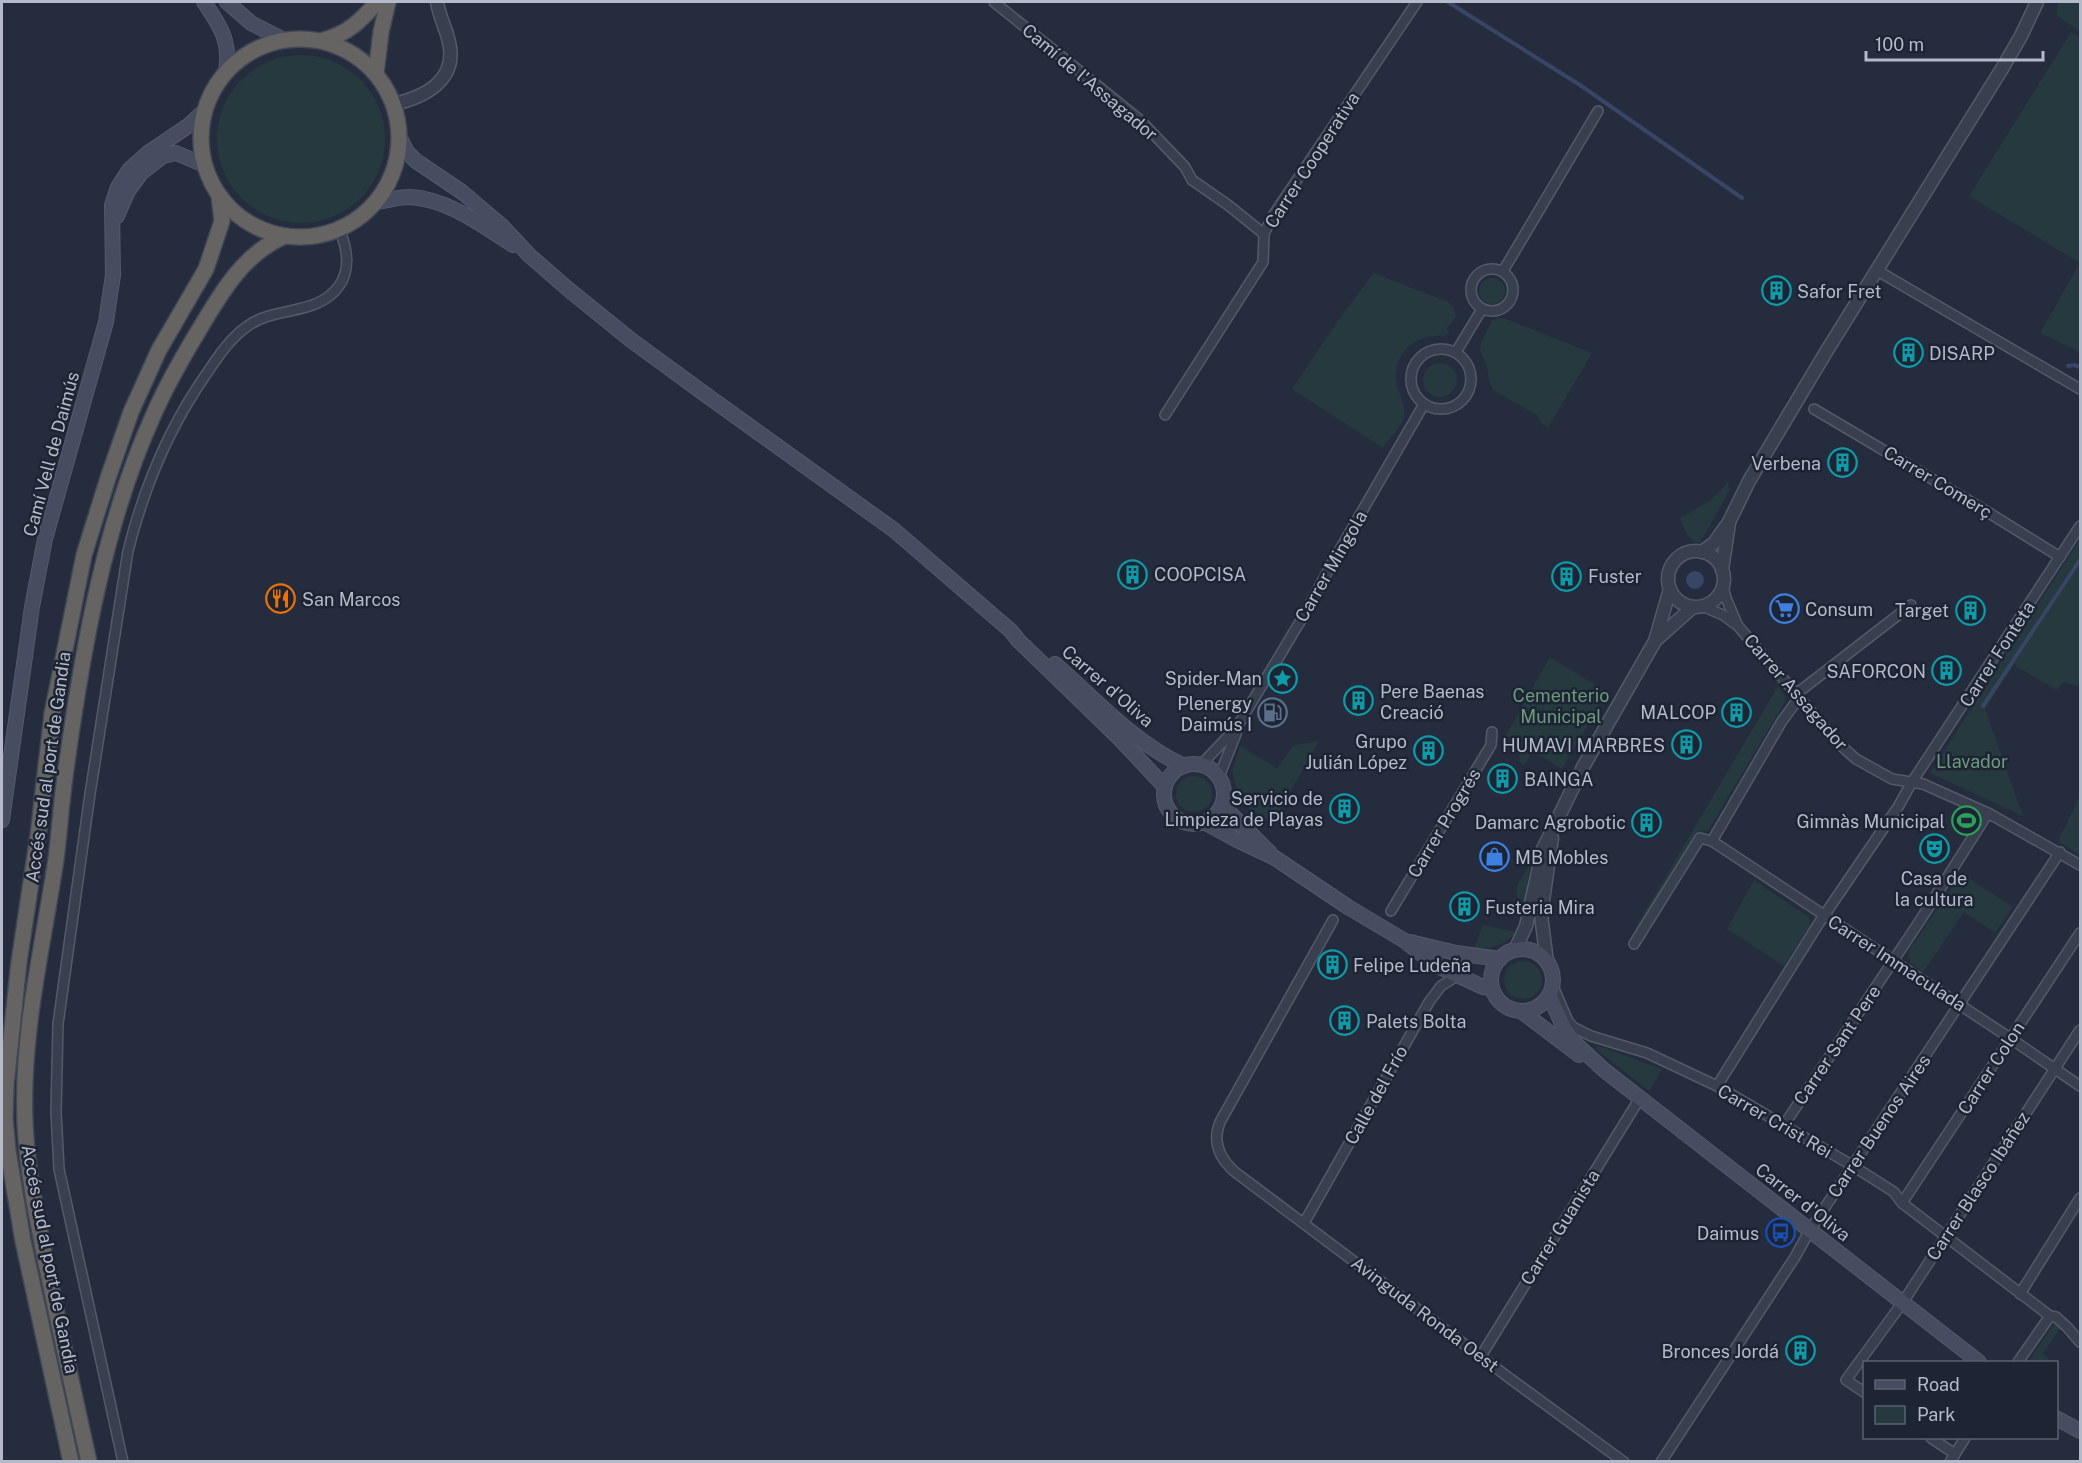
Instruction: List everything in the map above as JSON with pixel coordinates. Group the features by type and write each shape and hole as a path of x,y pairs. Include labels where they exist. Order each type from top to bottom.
{"highway":[{"name":"Accés sud al port de Gandia","path":"324,40 361,58 376,73 394,104 399,135 398,159 391,182 378,202 361,217 339,229 313,237 285,236 261,230 238,216 219,196 202,164 200,139 203,112 214,88 226,71 242,57 284,40 324,40 335,37 353,27 377,2"},
{"path":"376,73 381,32 388,2"},
{"name":"Accés sud al port de Gandia","path":"71,1461 23,1241 8,1151 5,1118 6,1085 19,962 38,836 52,714 84,555 131,412 159,350 206,269 222,221 219,196"},
{"name":"Accés sud al port de Gandia","path":"89,1461 37,1219 28,1166 25,1119 28,1037 56,858 74,713 101,572 116,519 152,417 182,358 236,273 270,242 285,236"}],"main road":[{"path":"204,2 221,28 227,47 226,71"},
{"path":"228,2 251,23 284,40"},
{"path":"113,226 112,206 118,187 129,170 203,112"},
{"path":"399,135 407,152 416,161 462,192 502,226 529,255"},
{"name":"Camí Vell de Daimús","path":"2,820 6,764 45,539 106,322 113,275 113,226 128,191 141,173 163,156 176,153 202,164"},
{"path":"378,202 408,197 432,201 466,216 529,255"},
{"name":"Carrer d'Oliva","path":"529,255 631,340 894,530 1011,630 1018,640 1119,738 1165,787"},
{"name":"Carrer d'Oliva","path":"1011,630 1024,636 1138,738 1165,757 1184,766"},
{"path":"1204,822 1219,811 1223,803 1224,788 1214,772 1201,765 1184,766 1172,774 1165,787 1164,796 1171,813 1186,823 1204,822 1275,858 1348,907 1405,941 1435,965 1456,976 1492,988"},
{"path":"1223,803 1227,810 1275,858"},
{"path":"1405,941 1456,953 1500,959"},
{"path":"1515,950 1532,951 1547,962 1551,969 1551,989 1537,1007 1521,1011 1514,1010 1500,1002 1492,988 1491,977 1494,967 1500,959 1515,950"},
{"name":"Carrer d'Oliva","path":"1551,989 1564,1028 1574,1042 1604,1070 1977,1361"},
{"name":"Carrer d'Oliva","path":"1521,1011 1578,1054 1604,1070"},
{"path":"2058,1419 2080,1431"}],"street":[{"path":"394,104 431,91 441,80 448,67 450,44 437,2"},
{"name":"Camí de l'Assagador","path":"994,2 1140,120 1185,167 1192,180 1228,204 1264,234"},
{"name":"Carrer Cooperativa","path":"1165,415 1263,262 1264,234 1278,209 1417,2"},
{"path":"1515,950 1526,926 1542,849 1583,766 1655,641 1670,589 1668,575 1674,562 1685,554 1702,552 1714,543 1729,522 1749,481 1826,352 2003,68 2037,2"},
{"path":"1503,272 1598,111"},
{"path":"123,1461 59,1169 56,1112 58,1024 90,794 128,551 137,515 161,452 181,413 202,380 220,353 234,337 249,326 270,315 307,308 328,297 337,288 344,277 346,266 344,240 339,229"},
{"path":"1484,270 1503,272 1514,287 1511,301 1504,308 1493,312 1476,305 1471,293 1475,278 1484,270"},
{"path":"1878,271 2080,389"},
{"path":"1455,352 1482,309"},
{"path":"1435,349 1455,352 1469,365 1472,374 1472,383 1467,394 1454,406 1444,409 1424,404 1412,388 1413,368 1418,359 1426,352 1435,349"},
{"name":"Carrer Mingola","path":"1201,765 1237,727 1304,615 1424,404"},
{"name":"Carrer Comerç","path":"1814,409 2060,557"},
{"path":"1655,641 1698,607 1713,601 1723,586 1722,570 1729,522"},
{"name":"Carrer Fonteta","path":"1717,1086 1824,916 1898,807 1912,782 2080,526"},
{"path":"1702,552 1714,558 1722,570"},
{"name":"Carrer Assagador","path":"1723,586 1738,626"},
{"path":"1670,589 1679,602 1698,607"},
{"path":"1634,944 1700,838 1712,841 1797,696 1911,605"},
{"name":"Carrer Assagador","path":"1698,607 1723,615 1738,626 1838,743 1856,759 1892,779 1923,784 1988,813 2080,865"},
{"name":"Carrer Mingola","path":"1219,777 1237,727"},
{"name":"Carrer Progrés","path":"1390,911 1487,751 1493,739 1492,732"},
{"name":"Carrer Sant Pere","path":"1784,1125 1893,962 1988,813"},
{"path":"1547,962 1541,915 1553,828"},
{"name":"Carrer Immaculada","path":"1712,841 2080,1086"},
{"name":"Carrer Buenos Aires","path":"1661,1461 1795,1257 1810,1230 2060,852"},
{"name":"Avinguda Ronda Oest","path":"1333,920 1220,1122 1215,1137 1221,1156 1228,1166 1624,1461"},
{"name":"Carrer Colon","path":"1902,1203 2080,933"},
{"name":"Calle del Frío","path":"1304,1223 1425,1007 1441,986 1456,976"},
{"name":"Carrer Crist Rei","path":"1551,989 1568,1021 1581,1032 1647,1053 1717,1086 1894,1191 1902,1203 2020,1294 2050,1316 2056,1317 2079,1337"},
{"name":"Carrer Blasco Ibáñez","path":"1863,1391 1846,1380 1894,1315 2080,1031"},
{"name":"Carrer Guanista","path":"1481,1356 1640,1098"},
{"path":"2020,1294 2080,1198"},
{"path":"2019,1361 2050,1316"},
{"path":"1933,1439 1952,1457 1964,1439"}],"green space":[{"path":"2059,2 2080,2 2080,32 2056,15"},
{"path":"2071,32 2080,37 2080,263 1969,196"},
{"path":"301,55 333,61 348,69 360,80 371,92 379,107 385,139 379,171 371,186 360,198 348,209 333,217 301,223 269,217 254,209 242,198 231,186 223,171 217,139 223,107 231,92 242,80 254,69 269,61"},
{"path":"2080,263 2080,352 2040,333"},
{"path":"1374,273 1448,302 1454,308 1456,317 1446,329 1450,332 1444,336 1416,341 1403,353 1396,370 1396,380 1405,413 1398,429 1383,448 1292,389 1342,315"},
{"path":"1492,278 1501,282 1505,291 1501,300 1492,304 1483,300 1479,291 1483,282"},
{"path":"1499,318 1592,353 1548,428 1542,424 1537,415 1493,390 1490,384 1486,363 1480,351 1481,343 1492,320"},
{"path":"1440,363 1452,368 1457,380 1452,392 1440,397 1428,392 1423,380 1428,368"},
{"path":"1728,482 1729,491 1700,543 1692,539 1687,534 1680,518 1711,500"},
{"name":"Llavador","path":"2080,539 2080,687 2063,682 2057,690 2014,665 1985,709 2023,816 1930,773"},
{"name":"Cementerio Municipal","path":"1550,657 1607,692 1562,769 1533,751 1524,766 1520,762 1517,742 1506,735"},
{"path":"1778,686 1786,700 1708,831 1700,831 1638,933 1634,930"},
{"path":"1319,741 1272,824 1240,803 1232,770 1240,746 1277,768 1294,745"},
{"path":"1194,776 1207,781 1212,794 1207,807 1194,812 1181,807 1176,794 1181,781"},
{"path":"2080,796 2080,855 2058,841"},
{"path":"1531,863 1524,908 1517,895 1517,890 1520,880"},
{"path":"1961,873 2013,907 1995,933 1964,912 1923,972 1910,962 1908,952"},
{"path":"1754,880 1809,917 1810,925 1784,966 1727,929"},
{"path":"1483,925 1516,932 1507,941 1497,946 1474,948"},
{"path":"1523,961 1537,966 1542,980 1537,994 1523,999 1509,994 1504,980 1509,966"},
{"path":"1598,1046 1662,1069 1649,1091 1596,1049"},
{"path":"2056,1321 2061,1327 2043,1353 2050,1361 2029,1361"}],"water":[{"path":"1695,571 1701,574 1704,580 1701,586 1695,589 1689,586 1686,580 1689,574"}],"waterway":[{"path":"1448,2 1580,85 1742,198"},
{"path":"2068,366 2080,367"},
{"path":"1983,706 2080,560"}],"place":[{"name":"Safor Fret","path":"1776,291"},
{"name":"DISARP","path":"1908,353"},
{"name":"Verbena","path":"1842,463"},
{"name":"COOPCISA","path":"1133,574"},
{"name":"Fuster","path":"1567,576"},
{"name":"San Marcos","path":"281,599"},
{"name":"Consum","path":"1784,609"},
{"name":"Target","path":"1970,610"},
{"name":"SAFORCON","path":"1947,671"},
{"name":"Spider-Man","path":"1283,678"},
{"name":"Pere Baenas Creació","path":"1359,701"},
{"name":"MALCOP","path":"1737,712"},
{"name":"Plenergy Daimús I","path":"1273,713"},
{"name":"HUMAVI MARBRES","path":"1686,745"},
{"name":"Grupo Julián López","path":"1428,751"},
{"name":"BAINGA","path":"1503,779"},
{"name":"Servicio de Limpieza de Playas","path":"1344,808"},
{"name":"Gimnàs Municipal","path":"1966,821"},
{"name":"Damarc Agrobotic","path":"1647,822"},
{"name":"Casa de la cultura","path":"1934,849"},
{"name":"MB Mobles","path":"1494,857"},
{"name":"Fusteria Mira","path":"1464,907"},
{"name":"Felipe Ludeña","path":"1332,965"},
{"name":"Palets Bolta","path":"1345,1021"},
{"name":"Daimus","path":"1780,1233"},
{"name":"Bronces Jordá","path":"1800,1351"}]}
